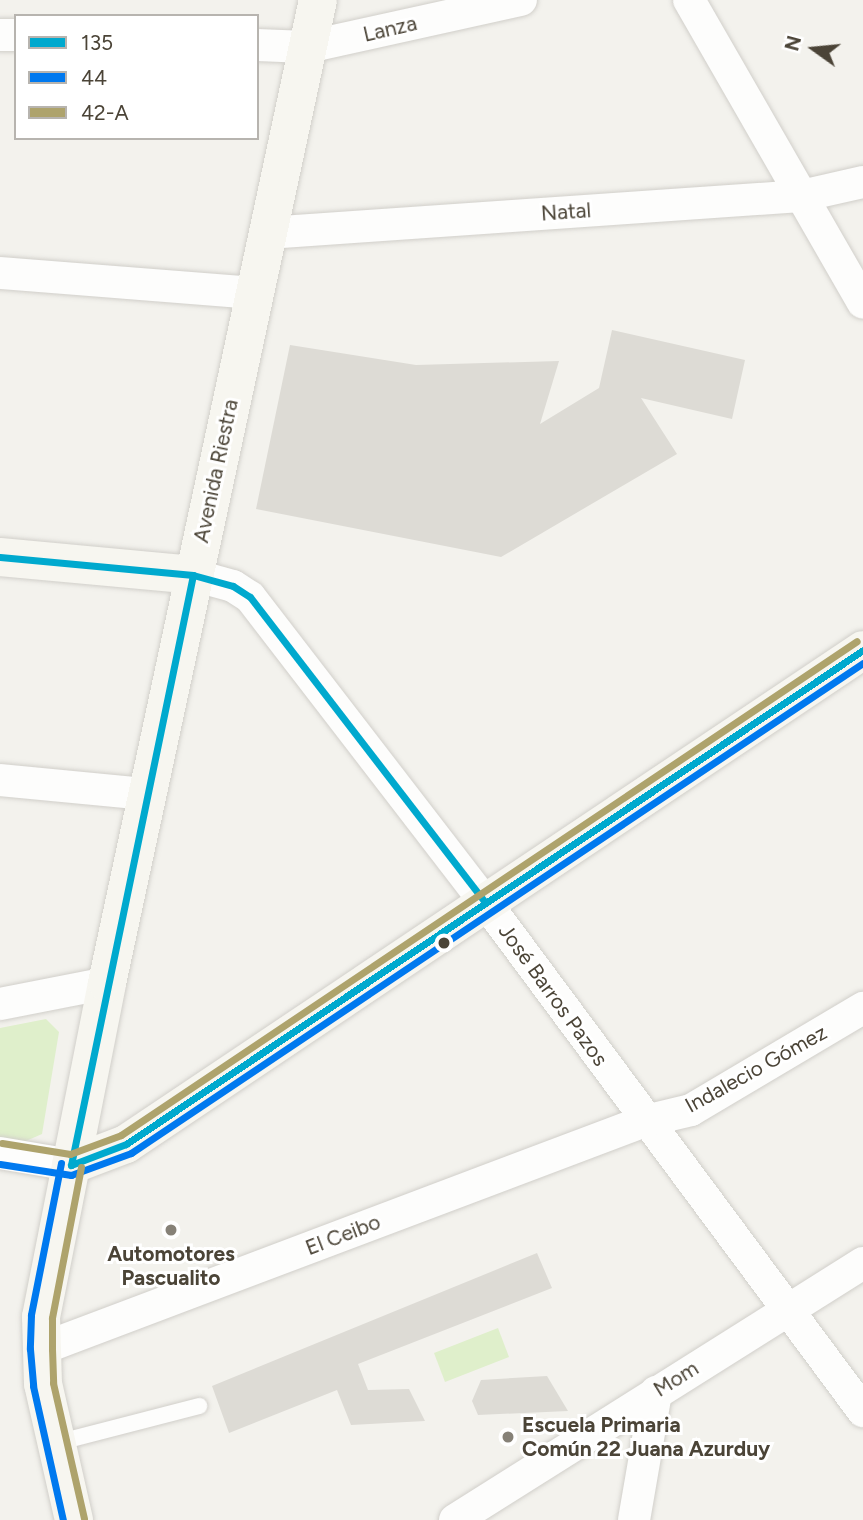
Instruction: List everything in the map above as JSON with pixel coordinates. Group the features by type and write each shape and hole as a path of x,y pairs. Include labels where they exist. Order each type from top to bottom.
{"main road":[{"name":"Avenida Riestra","path":"75,1520 43,1384 41,1317 146,794 318,0"},
{"path":"0,557 193,575"},
{"path":"71,1165 126,1144 863,650"}],"street":[{"name":"Lanza","path":"259,45 307,47 521,0"},
{"path":"689,0 863,302"},
{"name":"Natal","path":"267,233 801,196 863,182"},
{"path":"0,273 254,293"},
{"name":"José Barros Pazos","path":"193,575 233,586 250,597 486,903 784,1310 863,1412"},
{"path":"0,780 146,794"},
{"path":"0,1004 107,983"},
{"name":"Indalecio Gómez","path":"645,1121 691,1110 863,1008"},
{"name":"El Ceibo","path":"41,1349 645,1121"},
{"path":"0,1153 71,1165"},
{"name":"Mom","path":"455,1520 784,1310 863,1263"},
{"path":"634,1520 656,1392"}],"lane":[{"path":"55,1443 199,1406"}],"green space":[{"path":"46,1019 59,1032 42,1134 19,1144 0,1140 0,1028"},
{"path":"498,1328 509,1357 445,1382 434,1353"}],"building":[{"path":"612,330 745,360 732,419 641,398 677,454 501,557 256,509 290,345 416,365 559,361 540,424 599,388"},
{"path":"537,1253 552,1288 358,1364 368,1390 409,1389 425,1421 351,1425 337,1390 229,1433 212,1386"},
{"path":"547,1376 568,1411 478,1415 472,1401 481,1380"}],"transit line":[{"name":"135","path":"0,557 193,575 233,586 250,597 486,903"},
{"name":"135","path":"71,1165 193,575"},
{"name":"42-A","path":"2,1143 70,1154 121,1135 857,641"},
{"name":"135","path":"71,1165 126,1144 863,650"},
{"name":"44","path":"0,1164 71,1175 131,1153 863,663"},
{"name":"44","path":"61,1163 31,1315 30,1349 33,1386 63,1520"},
{"name":"42-A","path":"81,1167 52,1318 52,1349 53,1383 84,1518"}],"place":[{"name":"Automotores Pascualito","path":"171,1230"},
{"name":"Escuela Primaria Común 22 Juana Azurduy","path":"508,1437"}]}
